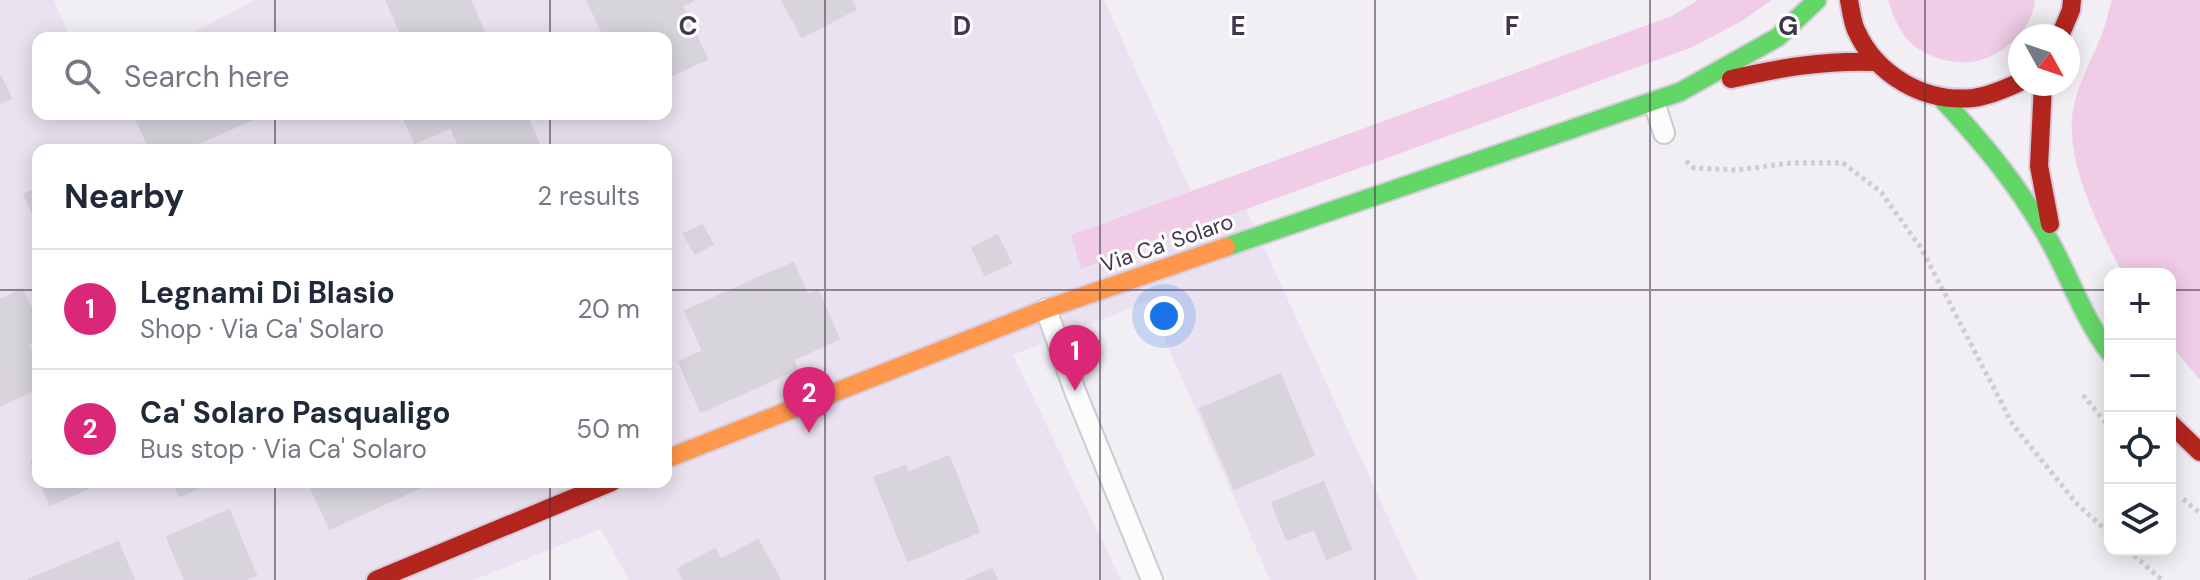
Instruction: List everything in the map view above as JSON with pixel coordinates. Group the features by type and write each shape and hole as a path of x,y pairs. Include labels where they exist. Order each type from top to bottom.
{"street":[{"name":"Via Ca' Solaro","path":"1690,88 1778,37 1817,0"},
{"path":"1849,0 1855,28 1875,62 1906,86 1942,99 1982,98 2008,87"},
{"path":"2065,24 2072,0"},
{"name":"Via Ca' Solaro","path":"672,457 1046,309 1690,88 1801,62 1841,59 1875,62"},
{"path":"2042,96 2039,166 2054,246"},
{"path":"1942,99 1989,150 2015,184 2054,246 2104,345"},
{"path":"2176,429 2200,452"},
{"path":"376,580 598,488"}],"lane":[{"path":"1654,102 1664,133"},
{"path":"1046,309 1075,391 1152,580"}],"path":[{"path":"1682,158 1694,168 1738,170 1790,163 1843,163 1881,192 1921,248 2013,425 2078,505 2104,529"},
{"path":"2079,388 2104,420"},
{"path":"2135,556 2162,580"}],"shaded area":[{"path":"0,0 54,0 67,32 32,32 32,120 672,120 672,32 194,32 255,0 1104,0 1191,191 1071,235 1081,268 1246,209 1417,580 1270,580 1148,301 1013,355 1121,580 629,580 601,529 474,580 0,580"},
{"path":"1698,0 1772,0 1742,21 1690,48 1081,269 1071,235 1672,16"},
{"path":"1888,0 2035,0 2027,24 2008,24 2008,45 1993,55 1971,62 1950,61 1923,52 1911,44"},
{"path":"2112,0 2200,0 2200,380 2176,351 2176,268 2120,268 2094,214 2078,169 2073,147 2074,105"}],"building":[{"path":"386,0 470,0 484,32 400,32"},
{"path":"587,0 666,0 671,11 682,5 707,59 672,75 672,32 602,32"},
{"path":"666,0 694,0 671,11"},
{"path":"782,0 851,0 856,9 802,37"},
{"path":"0,75 11,98 0,103"},
{"path":"137,120 252,120 196,144 147,144"},
{"path":"405,120 529,120 539,144 458,144 451,127 415,143"},
{"path":"32,191 32,212 24,194"},
{"path":"702,225 713,244 695,254 684,234"},
{"path":"997,235 1011,263 985,275 972,248"},
{"path":"793,263 808,295 818,290 839,339 794,359 758,278"},
{"path":"758,278 797,369 701,412 679,362 703,351 685,311"},
{"path":"22,289 32,310 32,341 27,344 32,354 32,391 17,398 0,363 0,300"},
{"path":"0,363 17,398 0,406"},
{"path":"1280,374 1314,455 1234,489 1200,409"},
{"path":"949,456 979,532 908,561 874,477 905,466 908,473"},
{"path":"1323,482 1351,549 1327,559 1299,492"},
{"path":"43,488 88,488 50,505"},
{"path":"176,488 198,488 180,496"},
{"path":"311,488 419,488 330,529"},
{"path":"1299,492 1315,529 1287,540 1272,503"},
{"path":"229,510 256,575 244,580 185,580 167,537"},
{"path":"758,540 780,580 684,580 678,569 715,549 721,560"},
{"path":"118,542 134,580 28,580"},
{"path":"992,569 997,580 966,580"}],"traffic: fast":[{"path":"1226,247 1680,92 1778,37 1817,0"},
{"path":"1942,99 1986,149 2026,202 2104,344"}],"traffic: slow":[{"path":"672,457 1046,309 1226,247"}],"traffic: jam":[{"path":"1849,0 1856,30 1865,46 1889,73 1904,83 1920,91 1955,98 1973,98 2008,87"},
{"path":"2065,24 2072,0"},
{"path":"1731,79 1802,66 1875,62"},
{"path":"2042,96 2039,166 2050,224"},
{"path":"2176,429 2200,452"},
{"path":"376,580 598,488"}],"place":[{"name":"Legnami Di Blasio","path":"1075,391"},
{"name":"Ca' Solaro Pasqualigo","path":"809,433"}]}
